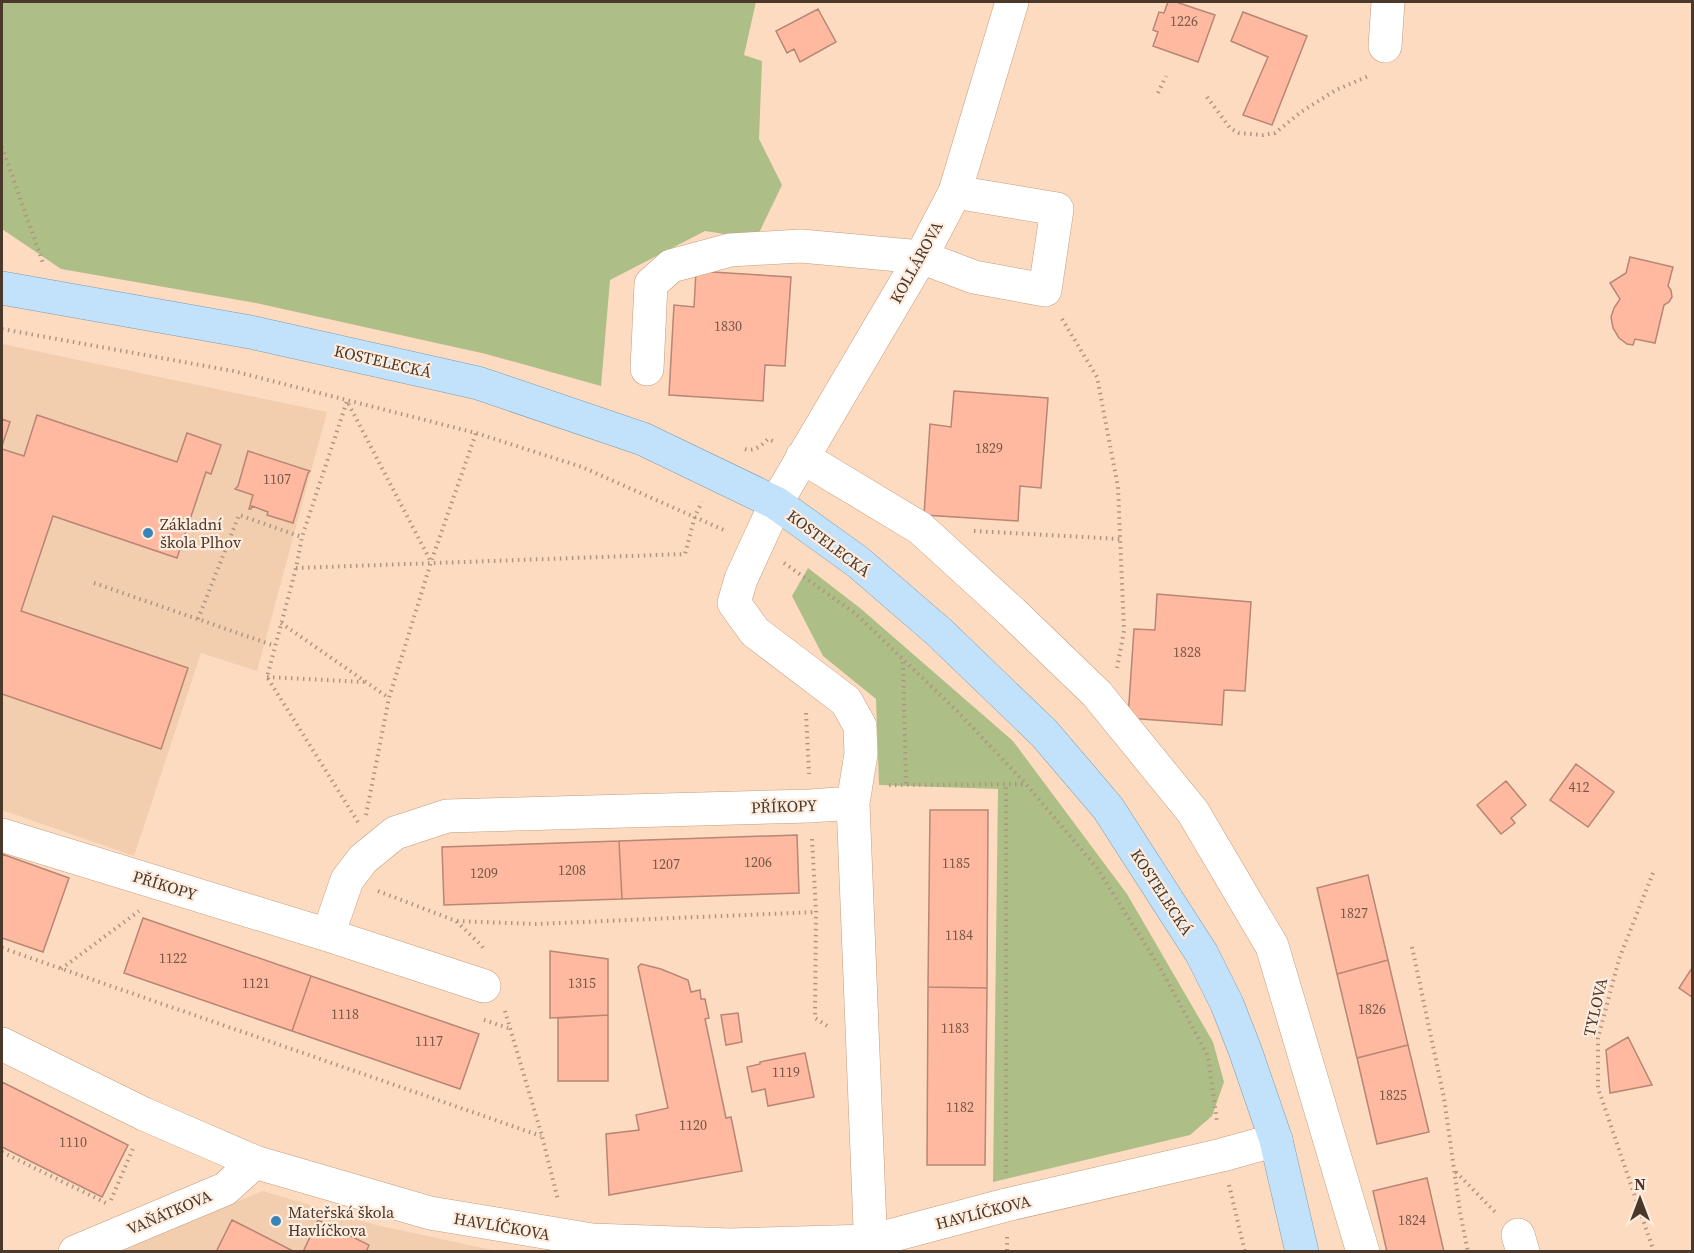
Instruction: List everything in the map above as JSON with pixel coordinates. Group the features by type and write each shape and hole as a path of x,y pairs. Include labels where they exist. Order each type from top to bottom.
{"main road":[{"name":"KOSTELECKÁ","path":"2,288 250,332 478,383 643,439 776,503 858,562 939,632 1044,733 1108,808 1202,954 1227,1004 1276,1140 1302,1251"}],"street":[{"name":"KOLLÁROVA","path":"804,670 755,632 734,603 741,579 776,503 921,257 955,192 1012,2"},
{"path":"1381,59 1388,2"},
{"path":"647,369 651,284 670,266 730,250 801,246 921,257 974,277 1045,290 1057,209 955,192"},
{"path":"802,457 920,528 1097,694 1193,812 1272,946 1363,1251"},
{"path":"804,670 846,702 860,726 861,754 854,794 871,1246"},
{"name":"PŘÍKOPY","path":"328,935 347,880 363,859 395,834 447,816 810,806 854,794"},
{"name":"PŘÍKOPY","path":"2,835 328,935 487,990"},
{"name":"HAVLÍČKOVA","path":"2,1044 144,1114 255,1162 430,1213 584,1243 871,1246 1006,1205 1210,1158 1276,1140"},
{"name":"VAŇÁTKOVA","path":"75,1251 225,1189 255,1162"}],"path":[{"path":"1207,97 1230,128 1239,133 1263,135 1275,133 1301,112 1381,59"},
{"path":"1158,93 1166,76"},
{"path":"2,147 56,297"},
{"path":"1045,290 1097,377 1118,487 1124,631 1110,710"},
{"path":"2,329 233,371 476,433 582,467 735,535"},
{"path":"347,401 302,537 267,677 363,830"},
{"path":"347,401 431,562"},
{"path":"365,819 389,698 431,562 476,433"},
{"path":"296,568 685,554 695,516 716,474 735,446 749,450 761,446 768,439 802,457"},
{"path":"198,619 239,515 302,537"},
{"path":"920,528 1120,539"},
{"path":"778,559 856,614 958,712 1026,783 1097,868 1162,971 1208,1056 1217,1124"},
{"path":"94,583 275,646"},
{"path":"281,623 389,698"},
{"path":"903,661 906,784"},
{"path":"804,670 816,912 814,1018 862,1046"},
{"path":"267,677 364,682"},
{"path":"1006,783 1007,1251"},
{"path":"854,794 906,784 1026,783"},
{"name":"TYLOVA","path":"1653,873 1619,959 1613,982 1599,1038 1598,1088 1654,1251"},
{"path":"347,880 456,921 535,924 816,912"},
{"path":"61,969 140,910"},
{"path":"456,921 482,946 487,990 509,1029 542,1136 584,1243"},
{"path":"1413,947 1444,1098 1460,1212 1468,1251"},
{"path":"2,948 542,1136"},
{"path":"487,990 509,1029"},
{"path":"2,1152 109,1204 129,1158 144,1114"},
{"path":"1454,1170 1521,1243"},
{"path":"1228,1180 1245,1251"}],"shaded area":[{"name":"Základní škola Plhov","path":"2,344 327,412 257,671 201,653 134,856 2,810"},
{"name":"Mateřská škola Havlíčkova","path":"263,1191 376,1225 497,1251 112,1252"}],"green space":[{"path":"2,2 756,2 744,55 762,61 759,139 782,185 756,239 705,231 610,280 601,386 486,354 256,303 61,269 2,229"},
{"path":"808,568 860,608 1013,741 1127,894 1213,1042 1224,1082 1212,1116 1190,1135 993,1182 998,789 879,785 876,699 823,656 792,596"}],"building":[{"path":"1168,2 1176,2 1215,15 1198,62 1153,46 1158,32 1153,30 1159,12 1164,13"},
{"path":"818,9 836,42 800,62 794,49 787,53 776,31"},
{"path":"1243,12 1307,36 1272,125 1243,115 1268,57 1231,41"},
{"path":"1630,257 1673,267 1668,286 1672,297 1664,305 1655,343 1635,339 1633,345 1627,344 1619,338 1613,328 1611,317 1620,299 1610,283 1626,273"},
{"path":"696,271 791,277 785,366 765,365 763,401 669,395 674,305 694,307"},
{"path":"954,391 1048,398 1041,488 1020,486 1018,521 924,515 930,424 951,427"},
{"path":"37,415 177,462 187,433 221,445 211,474 206,472 177,558 53,516 21,611 188,668 161,749 2,694 2,449 24,456"},
{"path":"2,419 10,422 2,446"},
{"path":"248,451 310,471 293,523 267,515 268,512 252,506 249,509 253,495 235,489 238,486"},
{"path":"1157,594 1251,602 1245,691 1224,690 1222,725 1128,718 1134,629 1155,630"},
{"path":"1576,764 1614,792 1588,827 1550,800"},
{"path":"1506,781 1526,805 1511,818 1515,823 1501,834 1477,805"},
{"path":"930,810 988,810 987,988 928,987"},
{"path":"797,835 799,893 622,899 619,841"},
{"path":"619,841 622,899 444,905 442,847"},
{"path":"2,854 69,878 43,952 2,938"},
{"path":"1368,875 1388,960 1337,974 1317,888"},
{"path":"143,918 311,976 292,1031 124,973"},
{"path":"550,951 608,959 608,1015 550,1018"},
{"path":"1388,960 1408,1045 1357,1058 1337,974"},
{"path":"641,964 688,980 691,992 700,990 701,999 705,999 709,1018 705,1019 726,1118 731,1117 742,1171 609,1195 606,1134 639,1130 636,1115 668,1108 638,967"},
{"path":"1692,968 1692,997 1679,988"},
{"path":"311,976 479,1034 460,1089 292,1031"},
{"path":"928,987 987,988 985,1165 927,1165"},
{"path":"738,1013 742,1042 726,1045 721,1015"},
{"path":"608,1015 608,1081 558,1081 558,1018"},
{"path":"1628,1037 1652,1085 1610,1093 1606,1050"},
{"path":"1408,1045 1429,1132 1377,1144 1357,1058"},
{"path":"805,1053 814,1097 768,1106 765,1089 752,1092 747,1067 760,1064 760,1062"},
{"path":"2,1082 128,1145 102,1197 2,1147"},
{"path":"1427,1178 1444,1252 1387,1252 1373,1191"},
{"path":"232,1220 295,1252 216,1252"},
{"path":"318,1220 369,1245 366,1252 303,1252"}],"place":[{"name":"Základní škola Plhov","path":"148,533"},
{"name":"Mateřská škola Havlíčkova","path":"276,1221"}]}
